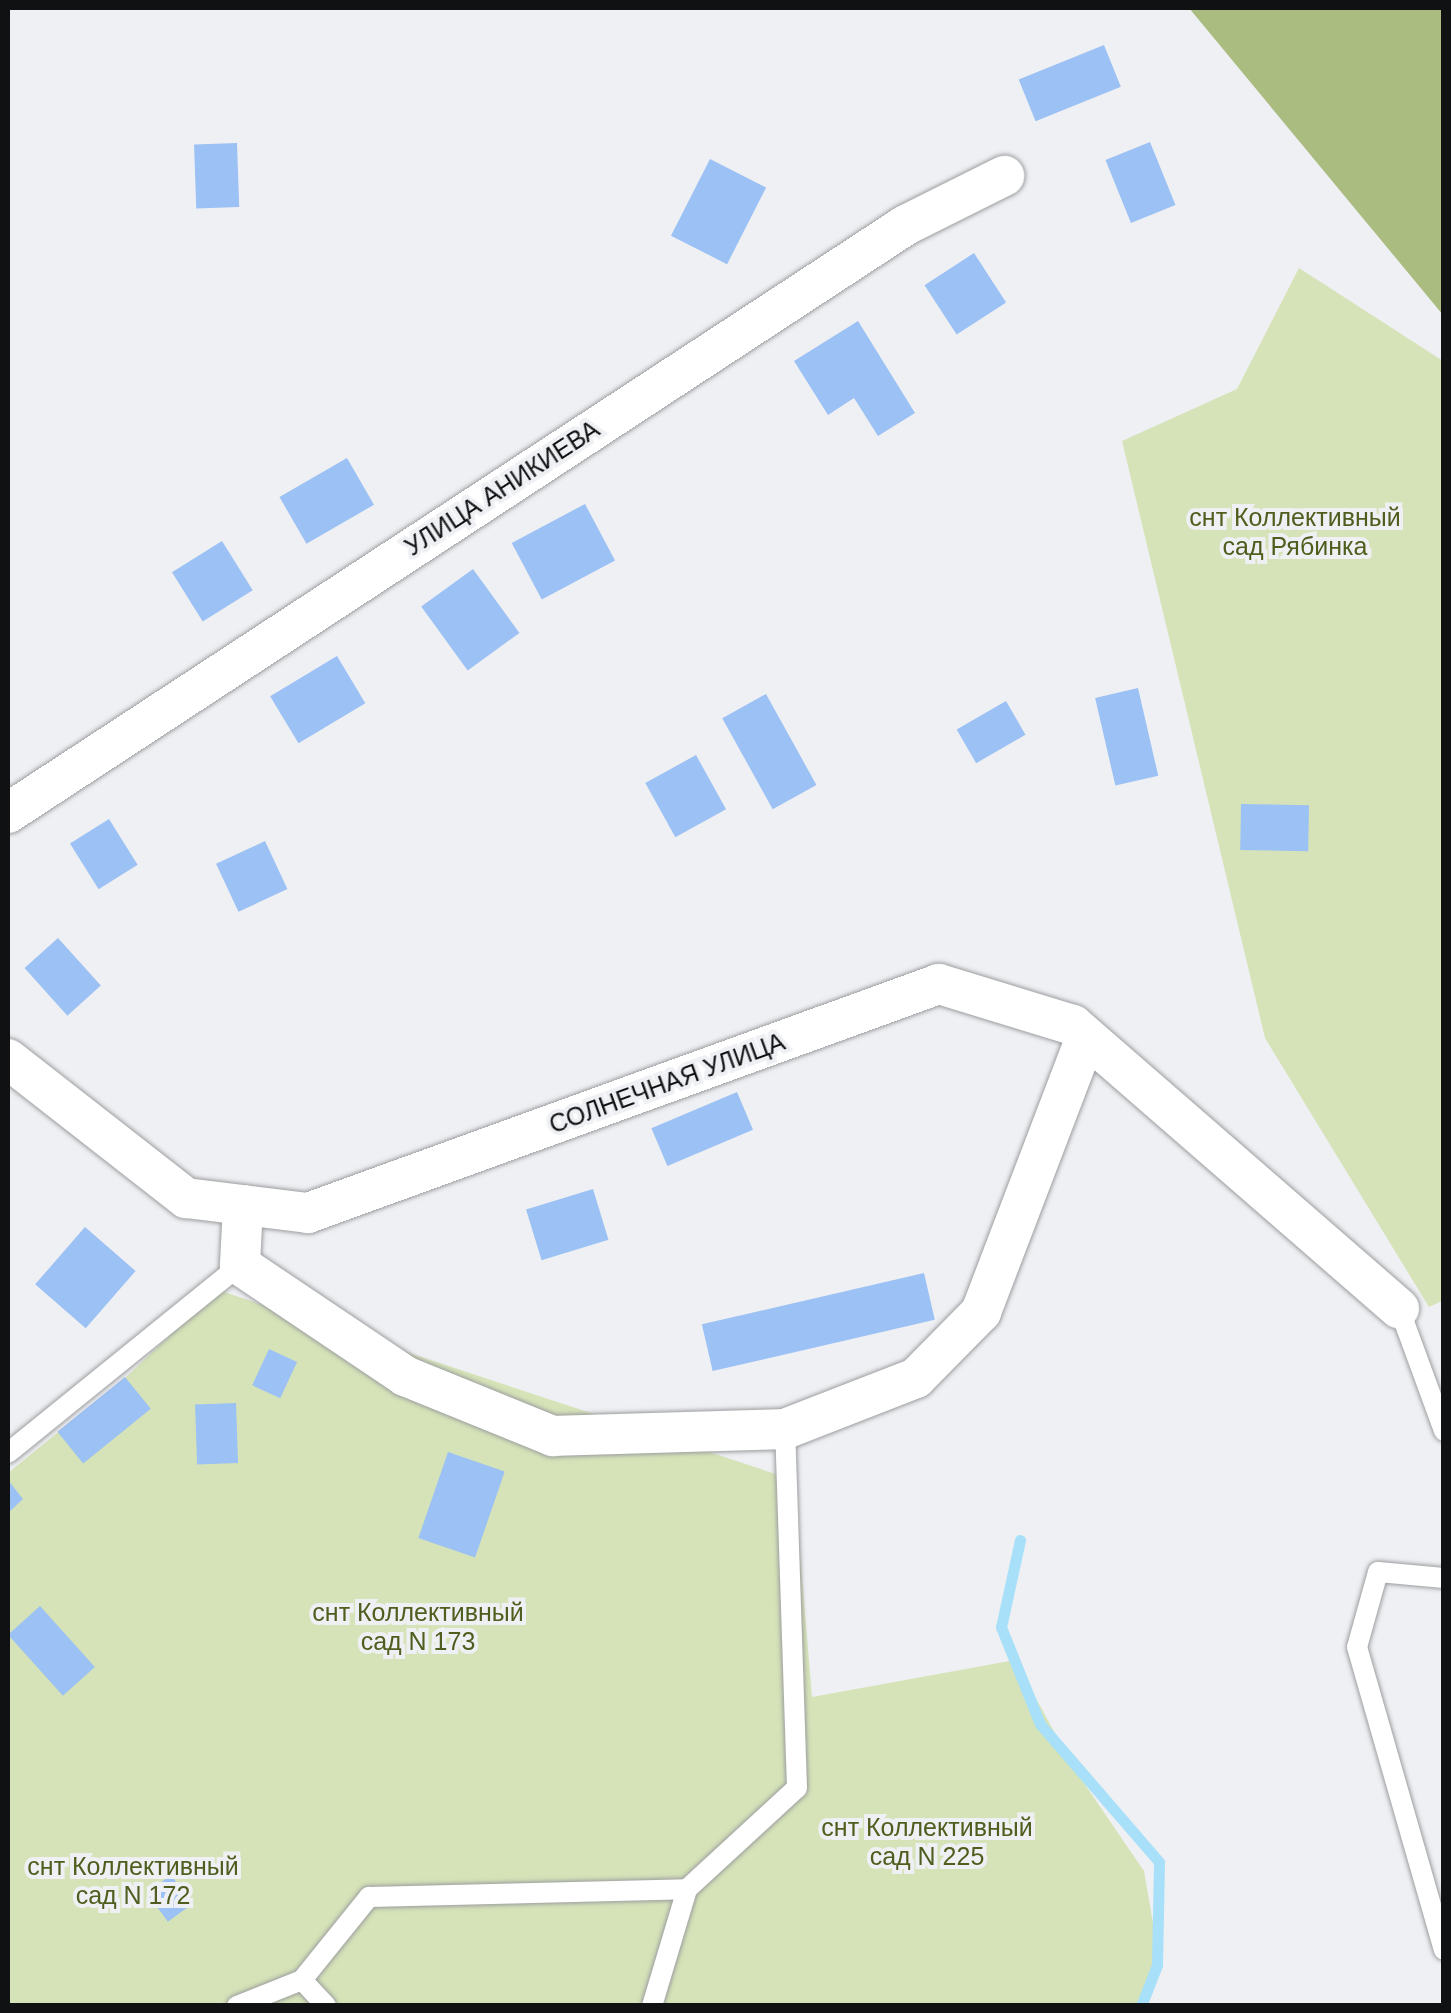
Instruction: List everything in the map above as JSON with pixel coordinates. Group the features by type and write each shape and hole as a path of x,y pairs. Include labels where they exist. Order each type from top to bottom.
{"street":[{"name":"УЛИЦА АНИКИЕВА","path":"8,813 906,225 1004,176"},
{"name":"СОЛНЕЧНАЯ УЛИЦА","path":"8,1058 186,1198 308,1212 938,984 1073,1025 1399,1308"},
{"path":"243,1204 240,1265 404,1376 553,1436 786,1429 916,1378 981,1312 1086,1037"}],"lane":[{"path":"8,1453 240,1265"},
{"path":"1399,1308 1444,1430"},
{"path":"652,2006 687,1889 797,1788 786,1429"},
{"path":"1444,1578 1378,1572 1357,1647 1444,1950"},
{"path":"237,2006 302,1980 369,1897 687,1889"},
{"path":"302,1980 326,2006"}],"green space":[{"path":"1189,8 1443,8 1443,315"},
{"name":"снт Коллективный сад Рябинка","path":"1299,268 1443,361 1444,1300 1429,1307 1265,1038 1122,441 1237,389"},
{"name":"снт Коллективный сад N 173","path":"218,1290 794,1480 812,1697 1015,1660 1075,1770 1144,1871 1158,1952 1147,2005 8,2005 8,1473 126,1377"}],"building":[{"path":"1104,45 1121,87 1036,121 1019,79"},
{"path":"1150,142 1175,205 1131,223 1105,160"},
{"path":"237,143 239,207 196,208 194,145"},
{"path":"710,159 766,188 727,264 671,236"},
{"path":"974,253 1006,302 957,335 925,285"},
{"path":"858,321 915,413 878,436 854,398 828,415 794,361"},
{"path":"347,458 374,505 306,544 279,497"},
{"path":"585,504 615,561 542,599 512,543"},
{"path":"222,541 253,590 203,621 172,572"},
{"path":"473,569 519,633 468,671 421,607"},
{"path":"337,656 365,703 298,743 270,696"},
{"path":"1138,688 1158,776 1115,786 1095,698"},
{"path":"766,694 816,785 773,809 722,718"},
{"path":"1006,701 1026,735 976,763 957,730"},
{"path":"696,755 726,809 675,837 645,783"},
{"path":"1241,804 1309,805 1308,851 1240,850"},
{"path":"109,819 138,865 99,889 70,843"},
{"path":"265,841 287,889 238,912 216,864"},
{"path":"58,938 101,986 67,1016 25,968"},
{"path":"737,1092 753,1130 667,1166 651,1128"},
{"path":"593,1189 608,1240 542,1260 526,1209"},
{"path":"85,1227 136,1271 86,1328 35,1284"},
{"path":"924,1273 935,1320 713,1371 702,1324"},
{"path":"269,1349 297,1362 280,1398 252,1385"},
{"path":"125,1377 151,1409 83,1464 57,1432"},
{"path":"236,1403 238,1463 197,1464 195,1404"},
{"path":"448,1452 505,1472 475,1558 418,1538"},
{"path":"8,1480 23,1499 8,1513"},
{"path":"40,1606 95,1667 63,1696 8,1635"},
{"path":"171,1875 192,1904 168,1922 147,1893"}],"waterway":[{"path":"1020,1540 1001,1627 1040,1724 1159,1862 1157,1965 1141,2006"}],"park label":[{"name":"снт Коллективный сад N 225","path":"927,1842"},
{"name":"снт Коллективный сад N 172","path":"133,1882"}]}
